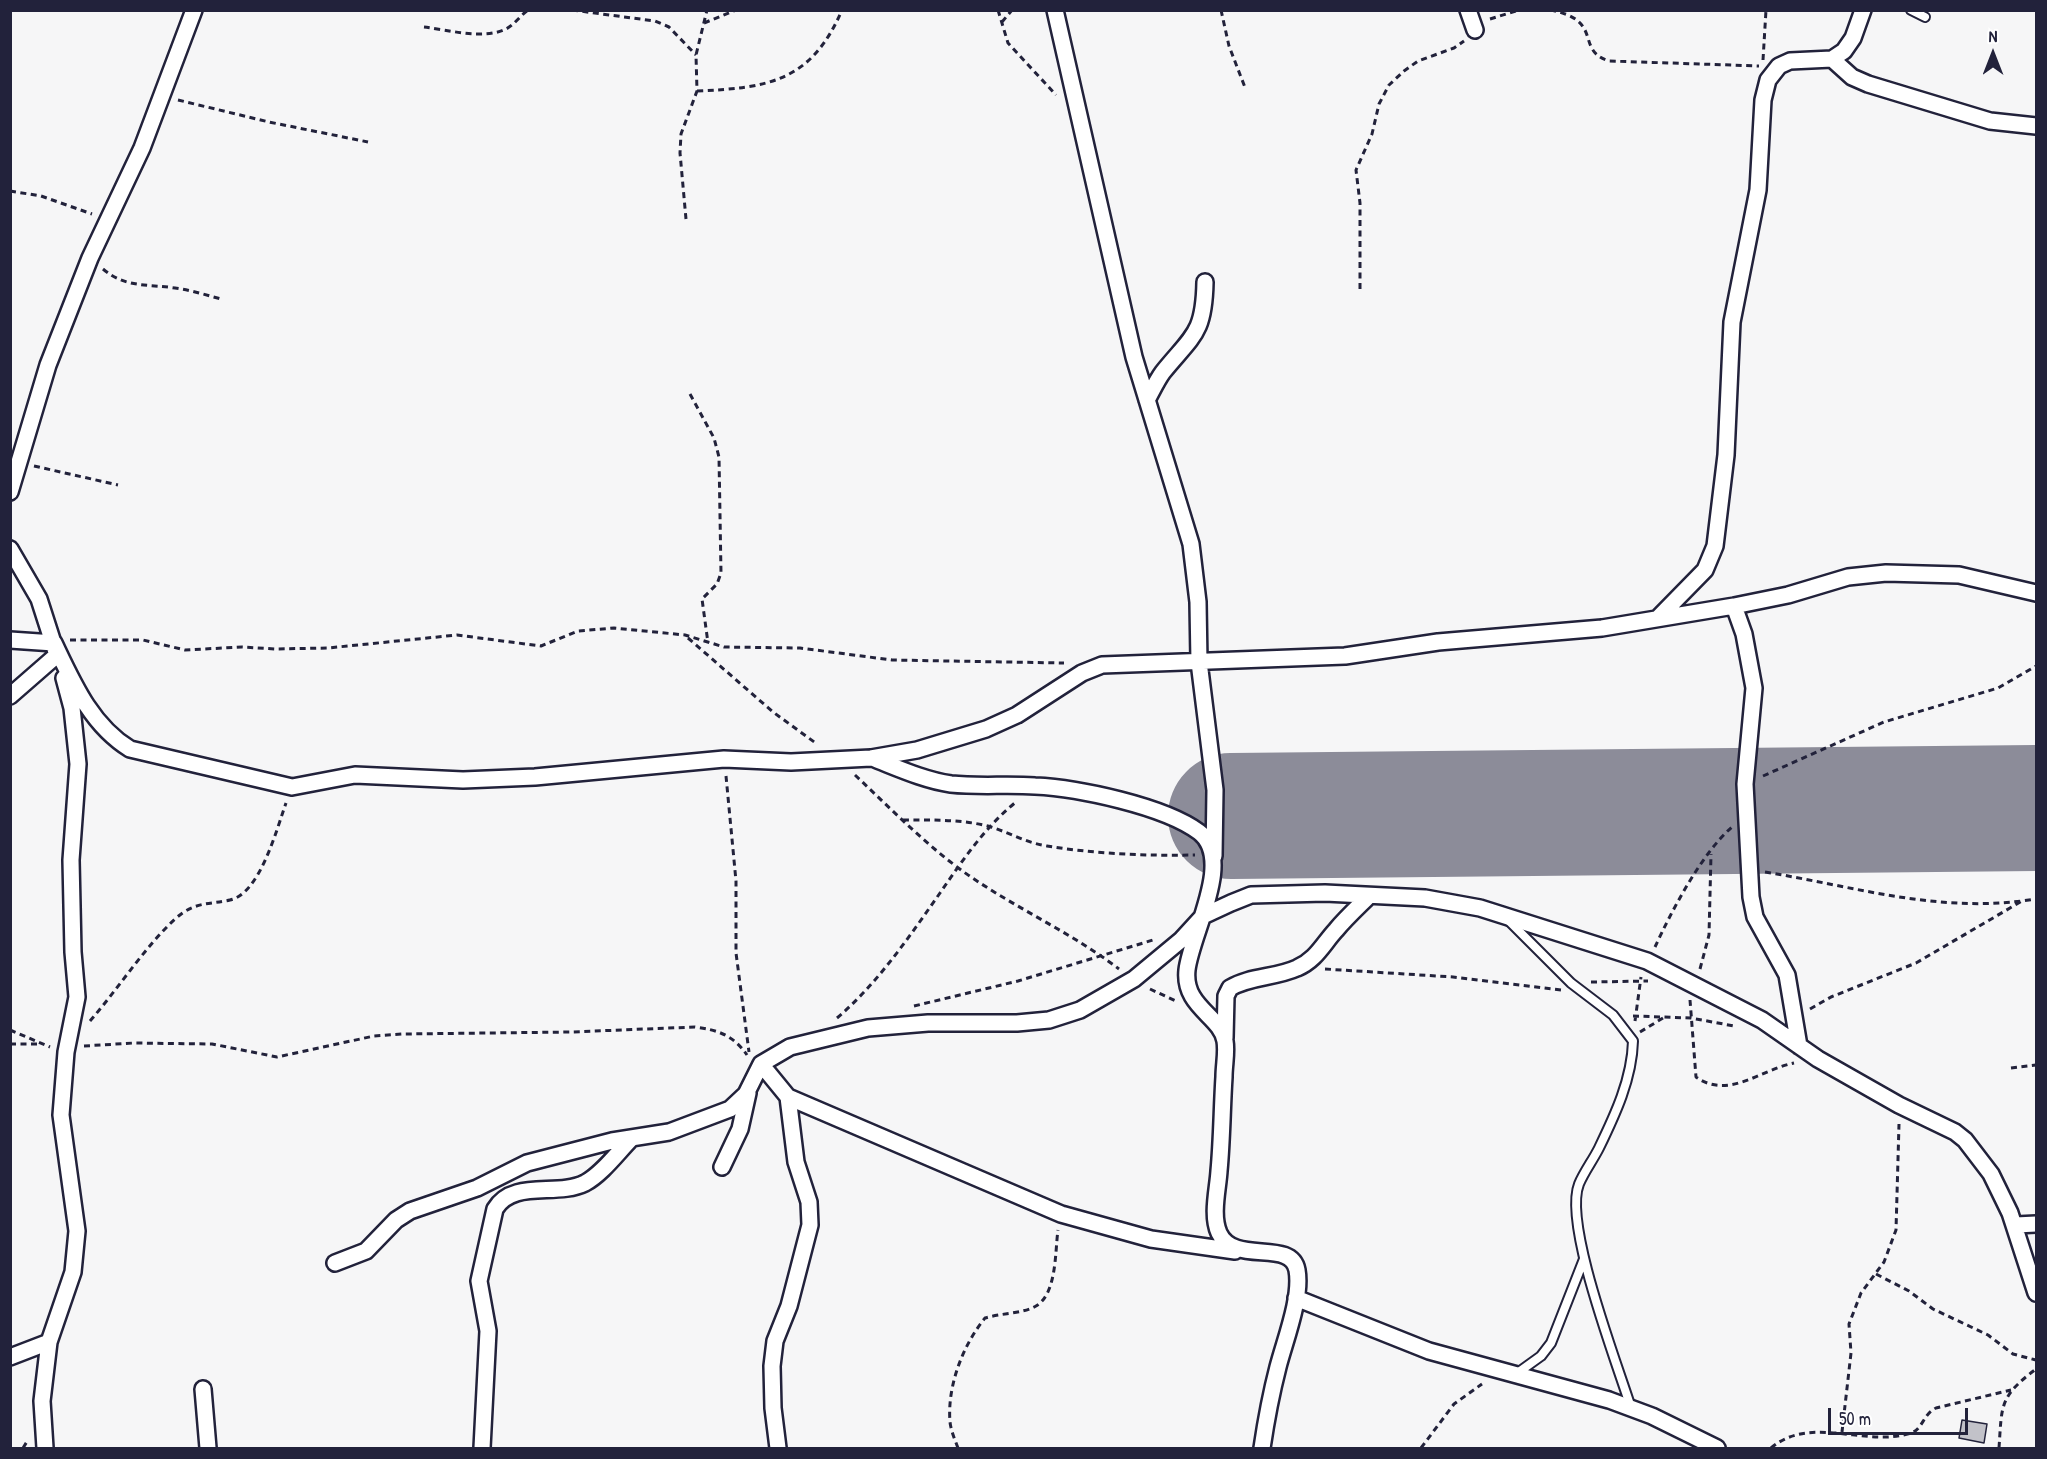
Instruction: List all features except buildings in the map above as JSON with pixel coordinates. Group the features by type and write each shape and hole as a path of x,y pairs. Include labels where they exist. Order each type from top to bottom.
{"street":[{"path":"10,492 48,365 90,258 142,148 194,10"},
{"path":"1055,10 1134,357 1191,544 1198,602 1199,662 1215,790 1213,857 1203,916 1192,941 1187,973 1191,994 1204,1014 1225,1038"},
{"path":"1468,10 1475,30"},
{"path":"1658,618 1705,570 1715,546 1726,455 1732,322 1758,190 1763,100 1768,80 1779,66 1790,62 1832,59 1844,51 1853,38 1863,10"},
{"path":"1832,59 1852,77 1868,84 1990,121 2037,126"},
{"path":"1147,400 1162,372 1194,338 1204,312 1205,282"},
{"path":"10,549 39,599 54,646 72,708 78,764 71,860 73,952 77,997 66,1050 61,1115 77,1239 73,1272 49,1342 42,1401 45,1449"},
{"path":"54,646 88,707 115,739 130,749 292,787 355,775 463,780 535,777 724,759 791,762 871,758 917,750 986,729 1017,716 1082,673 1102,665 1345,656 1438,642 1602,628 1734,606 1848,577 1886,573 1959,575 2037,593"},
{"path":"1734,606 1744,634 1754,688 1745,784 1748,869 1755,916 1787,975 1799,1046"},
{"path":"10,640 54,646"},
{"path":"10,696 54,646"},
{"path":"871,758 918,776 951,784 1037,786 1089,794 1174,817 1201,833 1213,857"},
{"path":"722,1167 740,1129 743,1108 761,1064 790,1047 868,1028 928,1023 1017,1023 1049,1020 1080,1010 1134,979 1181,940 1203,916 1251,895 1325,893 1425,898 1504,916 1647,962 1696,984 1762,1020 1818,1059 1899,1105 1941,1124 1965,1140 1991,1174 2016,1225 2037,1293"},
{"path":"1242,1251 1225,1242 1216,1224 1223,1134 1226,996 1230,988 1248,979 1285,973 1300,967 1323,949 1334,931 1369,896"},
{"path":"761,1064 788,1096 1061,1214 1151,1239 1242,1251 1273,1252 1291,1259 1297,1270 1296,1298 1262,1449"},
{"path":"335,1263 366,1251 396,1220 410,1211 477,1188 527,1162 669,1132 714,1116 730,1109 750,1087"},
{"path":"778,1449 773,1408 772,1366 775,1341 789,1306 810,1225 808,1202 796,1162 788,1096"},
{"path":"482,1449 488,1331 479,1281 495,1209 500,1200 512,1193 571,1188 586,1182 632,1138"},
{"path":"2016,1225 2037,1224"},
{"path":"1296,1298 1429,1351 1632,1408 1717,1449"},
{"path":"10,1357 49,1342"},
{"path":"203,1389 208,1449"}],"lane":[{"path":"1911,10 1925,17"},
{"path":"1504,916 1582,993 1613,1015 1633,1041 1625,1089 1579,1185 1576,1206 1584,1259 1632,1408"},
{"path":"1508,1373 1541,1356 1551,1342 1584,1259"}],"path":[{"path":"424,27 484,34 508,28 528,10"},
{"path":"572,10 655,21 669,27 696,55"},
{"path":"686,219 680,153 681,134 697,91 696,55 707,10"},
{"path":"704,23 736,10"},
{"path":"697,91 738,88 781,79 802,67 819,52 833,31 842,10"},
{"path":"998,10 1008,43 1079,117"},
{"path":"1002,22 1012,10"},
{"path":"1221,10 1229,46 1246,90"},
{"path":"1360,289 1360,203 1356,170 1372,134 1379,104 1389,85 1418,62 1454,48 1487,20 1519,10"},
{"path":"1550,10 1575,17 1581,22 1592,51 1598,57 1610,61 1763,66 1766,10"},
{"path":"162,95 193,105 369,142"},
{"path":"10,191 41,196 107,219"},
{"path":"90,258 115,279 142,287 196,292 222,299"},
{"path":"690,394 714,438 719,457 718,501 722,559 717,584 702,599 708,643"},
{"path":"17,463 118,485"},
{"path":"54,646 142,640 185,650 242,647 275,650 328,648 457,635 541,646 578,631 598,629 685,635 724,647 800,648 892,660 1066,663"},
{"path":"685,635 773,712 838,760 902,820 957,867 1103,957 1134,979 1204,1014"},
{"path":"1745,784 1884,722 1998,688 2037,666"},
{"path":"10,1030 42,1044 66,1050 134,1043 212,1044 277,1057 291,1056 374,1036 695,1027 729,1035 749,1059 746,1018 739,983 736,881 724,759"},
{"path":"834,1020 869,986 897,952 957,867 990,827 1037,786"},
{"path":"88,1024 176,918 204,902 231,900 246,891 266,859 292,787"},
{"path":"1635,1016 1639,981 1664,928 1719,839 1746,816"},
{"path":"902,820 954,821 990,827 1028,843 1048,846 1213,857"},
{"path":"1696,984 1709,935 1710,852"},
{"path":"1748,869 1806,878 1876,895 1936,903 1971,905 2037,899"},
{"path":"1795,1026 1811,1008 1831,997 1916,963 2022,901"},
{"path":"910,1007 1103,957 1156,939"},
{"path":"1300,967 1452,977 1582,993"},
{"path":"1571,983 1658,981"},
{"path":"1613,1015 1691,1018 1742,1028"},
{"path":"1634,1036 1664,1017"},
{"path":"1691,1018 1693,1066 1696,1077 1705,1083 1722,1088 1740,1084 1778,1066 1818,1059"},
{"path":"10,1044 42,1044"},
{"path":"2011,1068 2037,1065"},
{"path":"1842,1432 1851,1353 1849,1324 1862,1293 1884,1262 1896,1230 1899,1105"},
{"path":"958,1449 951,1430 950,1411 962,1358 985,1318 1035,1306 1044,1298 1050,1285 1061,1214"},
{"path":"1876,1274 1909,1291 1933,1309 1988,1335 2013,1354 2037,1360"},
{"path":"1771,1449 1778,1442 1802,1434 1842,1432 1869,1436 1910,1434 1917,1430 1927,1412 2011,1390 2037,1369"},
{"path":"1421,1449 1454,1404 1508,1373"},
{"path":"1999,1449 2002,1411 2011,1390"}],"runway":[{"path":"1231,816 2036,808"}]}
